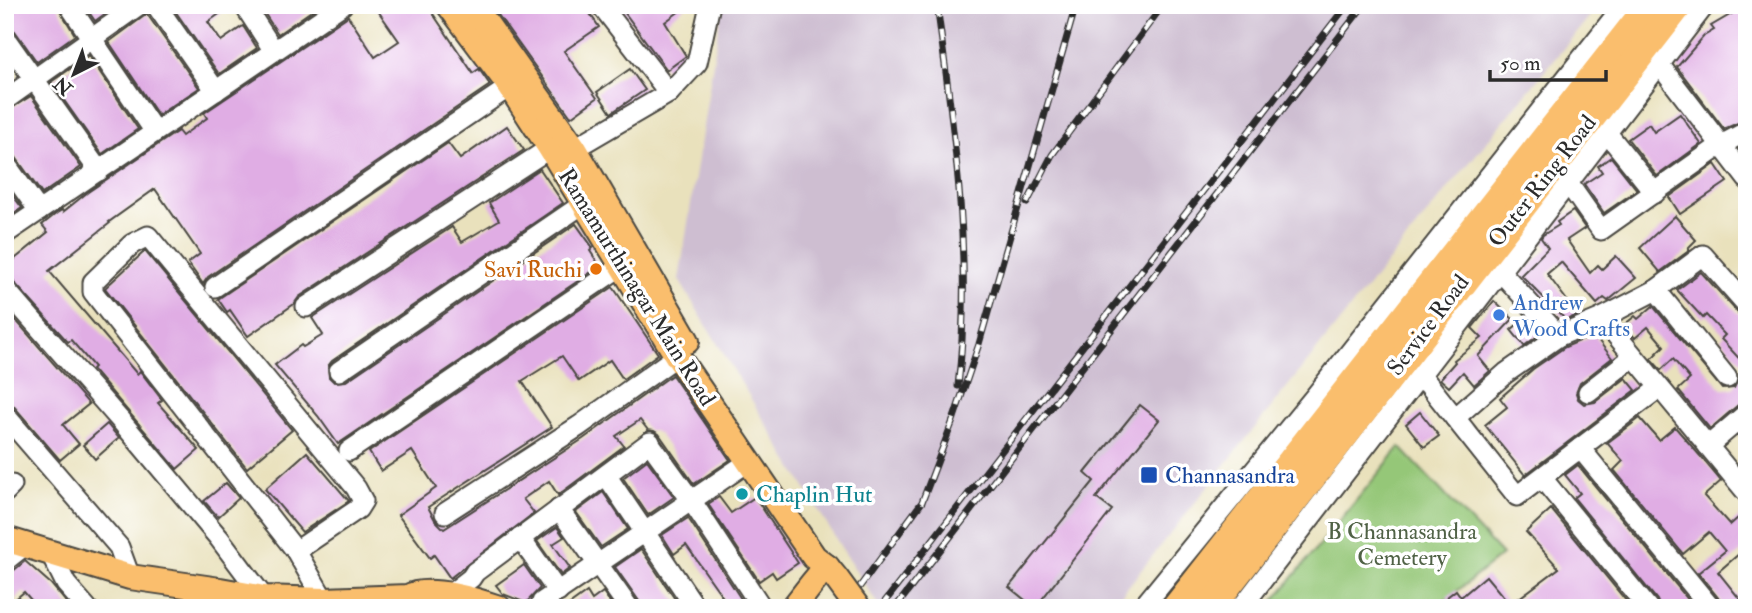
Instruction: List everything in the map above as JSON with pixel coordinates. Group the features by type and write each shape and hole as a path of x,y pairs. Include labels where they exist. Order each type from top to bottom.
{"highway":[{"name":"Outer Ring Road","path":"1437,278 1650,5"},
{"name":"Outer Ring Road","path":"1437,278 1679,5"},
{"path":"1175,608 1437,278"},
{"path":"1210,608 1437,278"}],"main road":[{"name":"Ramamurthinagar Main Road","path":"449,5 517,81"},
{"name":"Ramamurthinagar Main Road","path":"473,5 560,152 629,261 677,356 814,557 858,608"},
{"name":"Ramamurthinagar Main Road","path":"560,152 583,204 686,339 825,552 827,574"},
{"path":"11,549 51,554 130,577 264,598 324,600 408,597 416,603 455,602 499,608"},
{"path":"782,608 806,581 827,574"},
{"path":"793,608 827,574"}],"street":[{"path":"69,5 155,132"},
{"path":"5,100 139,5"},
{"path":"156,5 216,91"},
{"path":"244,5 274,51"},
{"path":"601,5 669,93"},
{"path":"306,307 560,152 669,93 697,63 710,5"},
{"name":"Service Road","path":"1142,608 1437,278 1624,5"},
{"name":"Service Road","path":"1241,608 1705,5"},
{"path":"5,234 340,6"},
{"path":"5,38 99,171"},
{"path":"1659,64 1747,179"},
{"path":"215,287 517,81"},
{"path":"1568,183 1601,230 1721,145 1747,131"},
{"path":"1607,133 1655,193"},
{"path":"5,163 39,211"},
{"path":"339,371 583,204"},
{"path":"296,551 358,509 363,501 360,495 148,236 132,244 93,282 93,292 296,551 324,600"},
{"path":"1455,418 1506,373 1559,336 1602,318 1656,290 1703,255 1747,305"},
{"path":"349,451 629,261"},
{"path":"1500,271 1559,336"},
{"path":"5,289 121,421 219,538 264,598"},
{"path":"1656,290 1727,378"},
{"path":"1602,318 1747,493"},
{"path":"446,513 579,426 677,356"},
{"path":"1588,392 1633,356"},
{"path":"1421,375 1517,496 1659,388"},
{"path":"1708,446 1747,413"},
{"path":"5,415 119,547 130,577"},
{"path":"455,602 475,572 651,444 762,608"},
{"path":"1580,448 1711,608"},
{"path":"520,538 550,597 748,462"},
{"path":"606,475 696,608"},
{"path":"1542,478 1648,608"},
{"path":"559,509 629,608"},
{"path":"51,554 66,584 87,608"},
{"path":"199,608 220,590"}],"shaded area":[{"path":"722,5 1599,5 1360,296 1111,608 880,608 679,280"}],"green space":[{"name":"B Channasandra Cemetery","path":"1400,447 1502,555 1436,608 1268,608"}],"building":[{"path":"5,5 57,5 75,35 37,62 15,31 5,26"},
{"path":"84,5 117,5 95,21"},
{"path":"171,5 232,5 208,22 221,41 243,26 257,48 219,74"},
{"path":"259,5 315,5 317,7 278,34"},
{"path":"374,5 427,5 473,73 479,69 490,85 208,277 203,284 188,263 200,254 155,189 49,271 137,374 140,371 162,400 158,403 199,450 177,469 92,369 94,367 71,340 68,342 11,279 5,267 48,232 42,225 57,213 62,210 63,212 178,131 182,136 207,118 204,113 348,16 375,57 399,41"},
{"path":"491,5 584,5 599,27 564,51 597,98 571,117"},
{"path":"619,5 688,5 665,22 686,56 667,70"},
{"path":"1747,5 1747,119 1724,129 1677,67 1704,36 1714,30 1711,26"},
{"path":"147,14 199,88 158,115 109,42"},
{"path":"89,56 138,129 102,154 51,82"},
{"path":"630,69 645,90 611,113 597,92"},
{"path":"31,96 81,167 42,194 15,156 5,151 5,112"},
{"path":"1680,114 1701,144 1657,176 1628,139 1649,124 1654,132"},
{"path":"507,126 524,150 299,297 294,304 248,336 230,310 227,312 218,299 448,143 460,159"},
{"path":"1611,157 1637,190 1604,213 1584,184 1602,172 1598,166"},
{"path":"1715,164 1727,182 1680,214 1669,197"},
{"path":"540,169 563,203 332,361 328,366 329,377 334,382 346,381 576,224 593,248 590,251 600,266 338,444 275,365 301,345 303,347 323,335 312,318 452,227 462,242 499,220 489,203"},
{"path":"5,185 22,208 5,219"},
{"path":"1573,211 1585,228 1567,240 1590,273 1598,265 1602,269 1616,256 1636,278 1608,301 1604,298 1597,304 1561,262 1547,274 1578,315 1566,320 1521,275 1548,248 1541,238 1543,235 1559,225 1557,222"},
{"path":"1675,216 1696,240 1688,248 1690,250 1660,272 1640,248"},
{"path":"145,251 292,430 247,468 105,288"},
{"path":"1701,272 1738,313 1747,317 1747,367 1721,339 1725,335 1706,315 1703,318 1677,290"},
{"path":"613,287 658,354 623,379 610,360 579,381 562,356 522,381 552,427 428,507 435,520 444,529 583,439 672,375 730,460 694,484 659,434 648,430 640,420 616,436 624,446 558,495 549,481 523,499 534,513 450,578 434,555 430,558 398,515 436,488 412,451 381,471 369,452"},
{"path":"1494,301 1513,319 1478,356 1490,371 1474,385 1463,372 1449,387 1440,379 1454,360 1482,338 1472,328"},
{"path":"1653,306 1722,389 1734,388 1739,378 1747,372 1747,401 1739,404 1710,429 1678,390 1690,379 1673,359 1661,370 1651,359 1664,346 1648,327 1635,338 1624,325 1635,316 1638,319"},
{"path":"7,310 89,404 63,425 79,444 60,460 5,396"},
{"path":"1524,319 1539,335 1524,346 1511,330"},
{"path":"1594,335 1612,358 1580,383 1576,393 1578,399 1584,404 1595,402 1626,378 1636,390 1525,475 1485,425 1507,407 1500,398 1533,369 1565,347"},
{"path":"1140,405 1159,420 1096,498 1112,510 1035,608 1009,587 1094,481 1085,473"},
{"path":"1420,412 1439,436 1424,447 1406,424"},
{"path":"1640,418 1659,440 1675,427 1701,457 1721,481 1704,496 1730,525 1747,510 1747,547 1718,572 1747,608 1723,608 1720,600 1698,573 1725,551 1709,532 1683,554 1614,470 1623,461 1607,443"},
{"path":"107,424 119,438 95,459 83,445"},
{"path":"307,452 349,501 302,532 265,489"},
{"path":"647,460 674,497 648,515 623,478"},
{"path":"1578,465 1695,608 1660,608 1657,600 1574,498 1580,493 1565,475"},
{"path":"226,483 239,498 218,517 204,501"},
{"path":"603,492 628,529 601,547 576,512"},
{"path":"719,497 731,513 755,497 798,563 776,578 772,572 759,581 708,504"},
{"path":"1551,509 1632,608 1448,608 1453,604 1447,597 1456,590 1461,597 1486,576 1510,605 1559,568 1526,532"},
{"path":"688,518 747,608 712,608 724,599 720,593 686,545 674,554 662,535"},
{"path":"557,527 564,537 553,544 570,568 561,575 537,541"},
{"path":"641,549 681,608 641,608 615,567"},
{"path":"25,561 51,584 71,608 38,608 24,592 5,608 5,573 13,571"},
{"path":"524,565 540,588 526,603 503,594 496,585"},
{"path":"587,592 592,600 603,592 614,608 565,608"}],"railway":[{"path":"937,5 950,100 962,243 962,339 958,386"},
{"path":"844,608 922,502 979,344 1076,5"},
{"path":"1027,203 1052,155 1163,5"},
{"path":"880,608 1347,5"},
{"path":"895,608 1364,5"}],"place":[{"name":"Savi Ruchi","path":"596,269"},
{"name":"Andrew Wood Crafts","path":"1499,315"},
{"name":"Channasandra","path":"1149,475"},
{"name":"Chaplin Hut","path":"742,494"}]}
